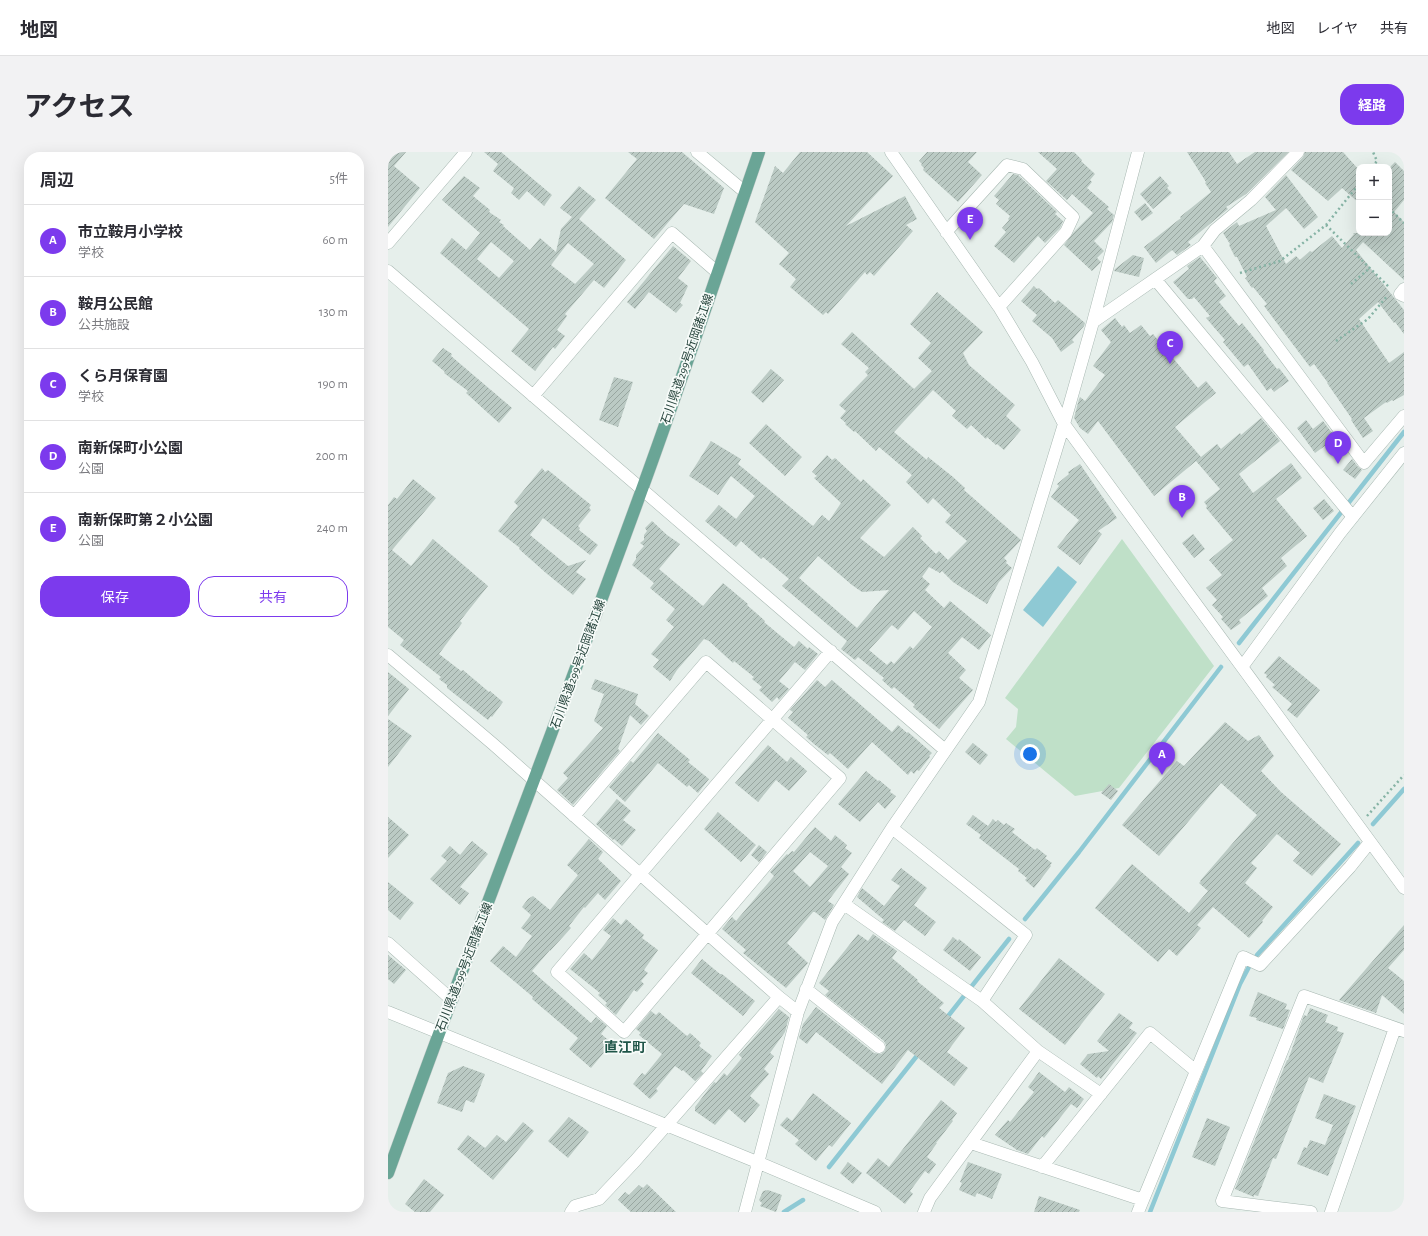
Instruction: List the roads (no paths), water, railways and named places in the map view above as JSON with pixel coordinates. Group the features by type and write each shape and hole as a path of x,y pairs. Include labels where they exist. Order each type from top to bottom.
{"main road":[{"name":"石川県道299号近岡諸江線","path":"388,1173 439,1032 642,489 759,152"}],"street":[{"path":"388,243 466,152"},
{"path":"697,152 745,192"},
{"path":"891,152 1000,307 1032,362 1064,424 1404,888"},
{"path":"745,1212 757,1162 798,1012 832,922 892,828 979,702 1064,424 1093,322 1138,152"},
{"path":"1093,322 1203,246 1215,230 1251,200 1298,152"},
{"path":"946,232 1006,166 1023,169 1073,217 1066,232 1000,307"},
{"path":"533,396 672,233 717,272"},
{"path":"1203,246 1364,463 1404,416"},
{"path":"388,271 945,750"},
{"path":"1155,279 1353,517"},
{"path":"1404,289 1400,294 1404,296"},
{"path":"1242,666 1353,517 1404,453"},
{"path":"574,816 706,662 773,718 840,778 624,1032 557,972 773,718 831,651"},
{"path":"388,655 798,1012"},
{"path":"892,828 1026,935 973,994"},
{"path":"1138,1212 1243,957 1260,965 1350,867 1370,842"},
{"path":"844,904 973,994 1038,1051 1101,1094"},
{"path":"388,943 452,1000"},
{"path":"806,989 879,1047"},
{"path":"1311,1212 1252,1208 1222,1200 1304,996 1400,1030 1331,1212"},
{"path":"571,1212 575,1206 599,1198 635,1161 779,997"},
{"path":"388,1012 757,1162 875,1212"},
{"path":"1042,1167 1150,1033 1196,1071"},
{"path":"924,1212 930,1198 1038,1051"},
{"path":"971,1143 1143,1200"}],"water":[{"path":"1058,566 1077,582 1043,627 1023,610"}],"waterway":[{"path":"1239,643 1404,432"},
{"path":"1025,919 1079,852 1221,667"},
{"path":"1373,824 1404,789"},
{"path":"1257,955 1358,843"},
{"path":"945,1020 1009,939"},
{"path":"1150,1212 1240,984 1250,965"},
{"path":"829,1167 920,1052"},
{"path":"784,1212 803,1200"}],"place":[{"name":"南新保町第２小公園","path":"970,240"},
{"name":"くら月保育園","path":"1170,364"},
{"name":"南新保町小公園","path":"1338,464"},
{"name":"鞍月公民館","path":"1182,518"},
{"name":"市立鞍月小学校","path":"1162,775"}],"district":[{"name":"直江町","path":"625,1048"}]}
